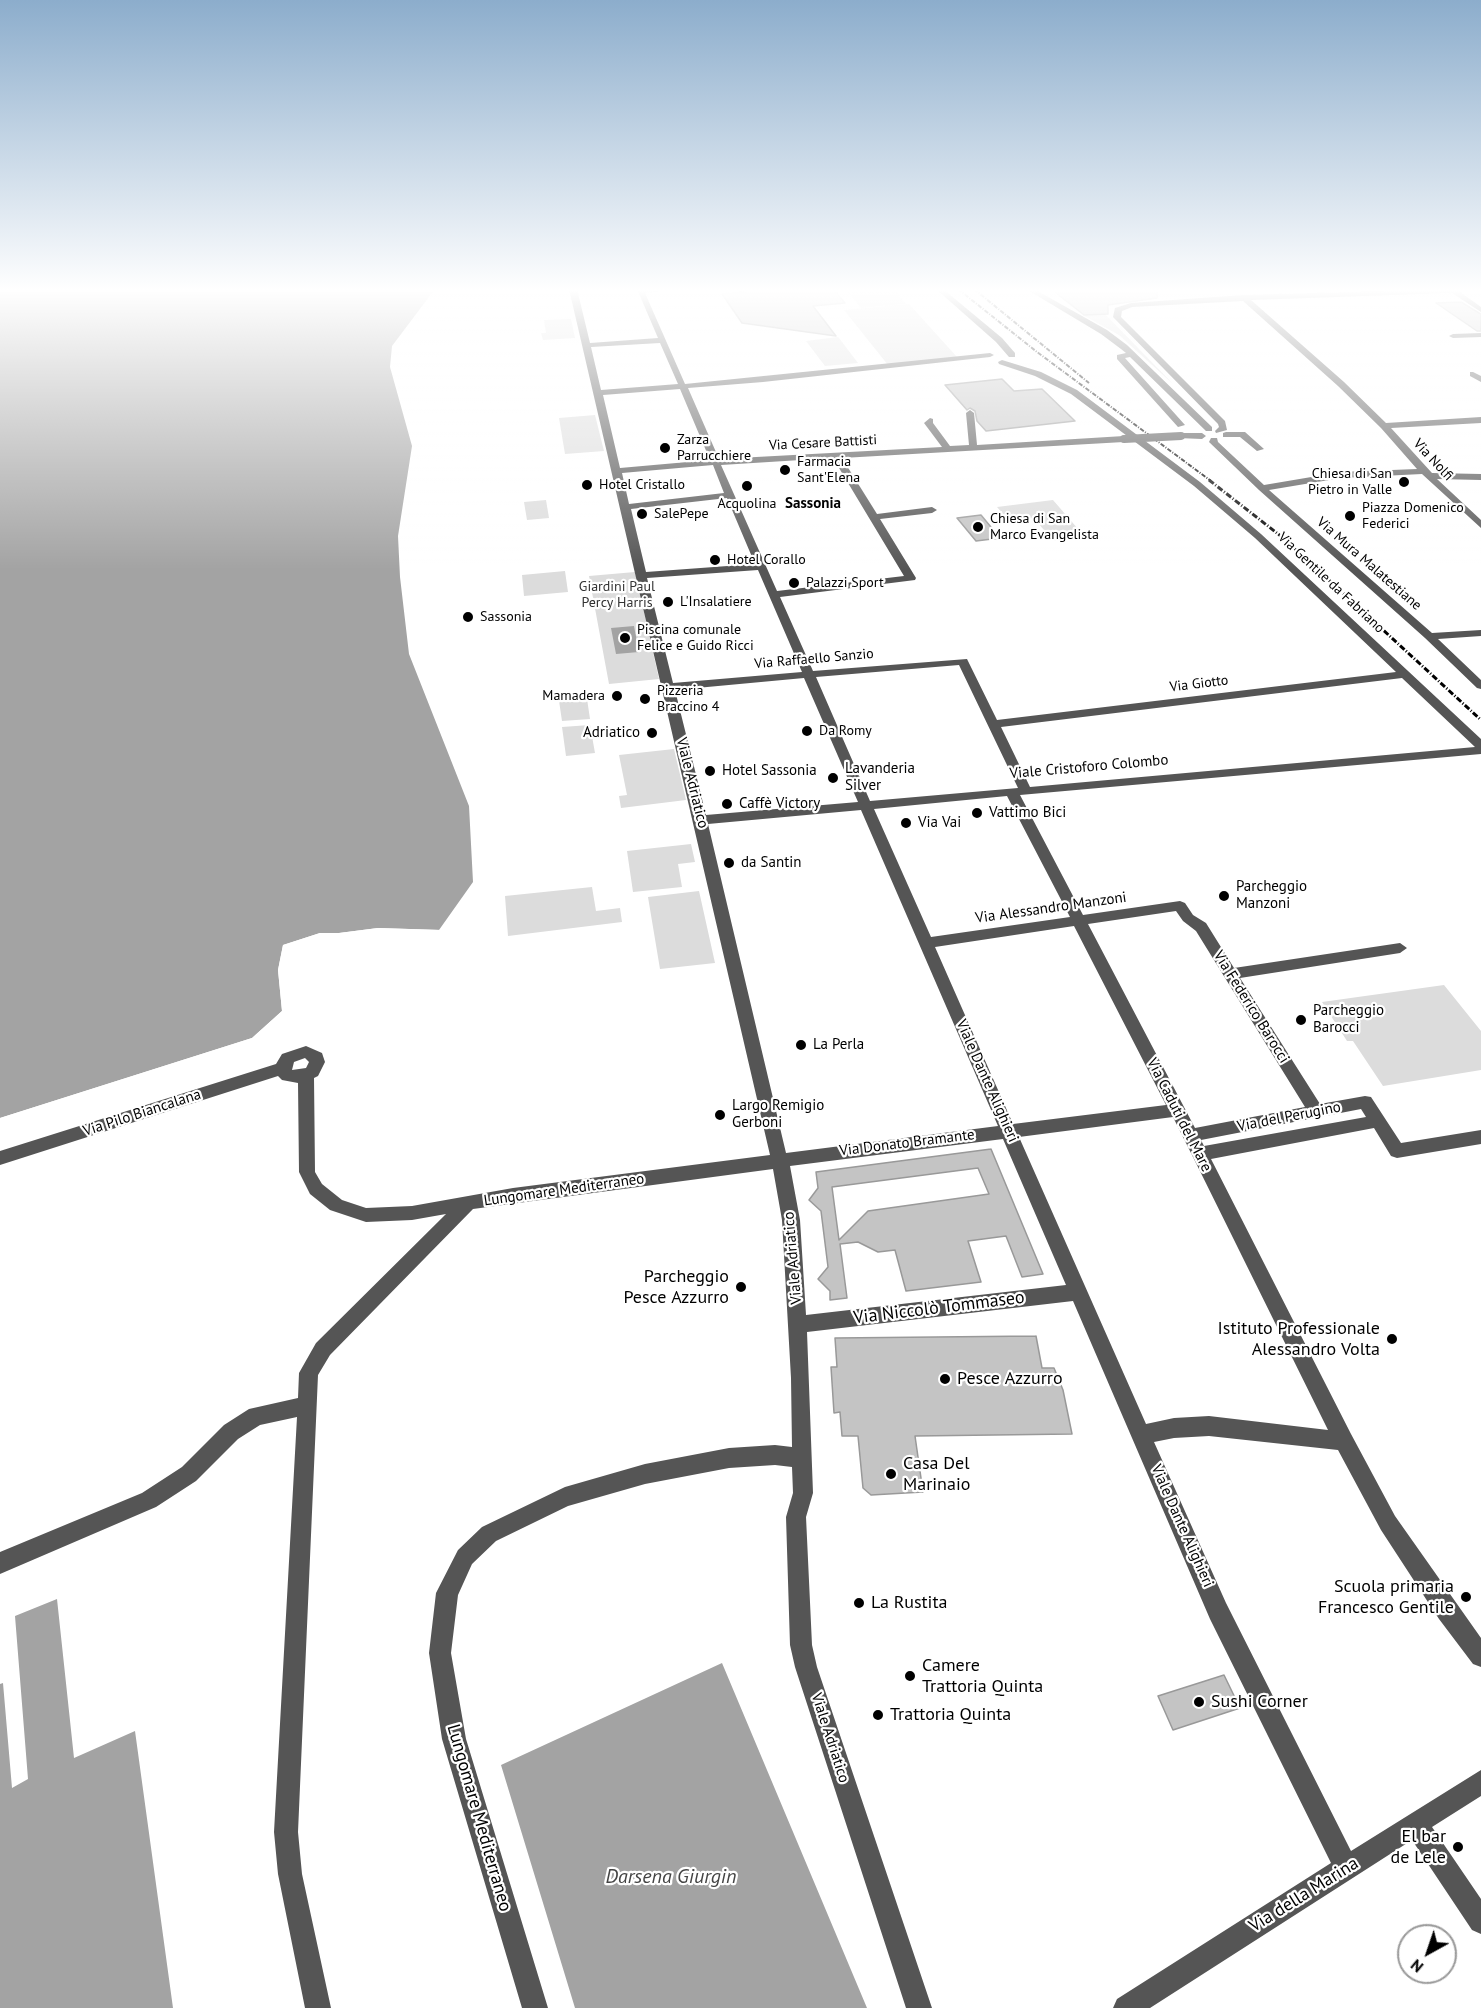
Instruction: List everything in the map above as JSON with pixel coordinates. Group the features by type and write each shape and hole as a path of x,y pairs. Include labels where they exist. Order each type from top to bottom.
{"street":[{"name":"Viale Adriatico","path":"595,383 781,1160 791,1220 799,1324 803,1493 796,1517 801,1646 919,2008"},
{"name":"Viale Dante Alighieri","path":"682,383 1218,1611 1346,1867"},
{"path":"597,393 718,383"},
{"name":"Via Gentile da Fabriano","path":"1054,383 1074,392 1153,451 1258,536 1406,674 1479,749"},
{"path":"1143,383 1181,425"},
{"path":"1160,383 1206,433"},
{"name":"Via Mura Malatestiane","path":"1181,383 1222,423 1224,428 1213,442 1429,636 1481,686"},
{"name":"Via Nolfi","path":"1340,383 1384,426 1427,474 1481,525"},
{"path":"970,413 972,441"},
{"path":"1384,426 1481,420"},
{"path":"930,421 928,423 946,446"},
{"path":"1122,428 1095,434 991,441 986,442 986,447 990,452 999,454 1122,447 1153,451"},
{"name":"Via Cesare Battisti","path":"616,466 660,466 1206,433 1242,434 1260,449"},
{"path":"774,595 911,578 836,455"},
{"path":"1262,488 1341,475 1427,474 1481,477"},
{"path":"626,507 731,495"},
{"path":"873,517 932,510"},
{"path":"642,575 762,567"},
{"path":"1429,636 1481,633"},
{"name":"Via Raffaello Sanzio","path":"668,687 963,661"},
{"name":"Via Caduti del Mare","path":"963,661 995,724 1018,790 1079,921 1344,1442 1388,1523 1447,1611 1481,1656"},
{"name":"Via Giotto","path":"995,724 1406,674"},
{"name":"Viale Cristoforo Colombo","path":"701,820 1479,749"},
{"name":"Via Alessandro Manzoni","path":"925,943 1180,906"},
{"name":"Via Federico Barocci","path":"1180,906 1188,918 1200,927 1316,1112"},
{"path":"1230,974 1400,948"},
{"name":"Via Pilo Biancalana","path":"0,1158 283,1068 288,1058 306,1052 316,1057 317,1062 312,1072 306,1076 308,1172 316,1189 336,1205 366,1215 412,1213 468,1205"},
{"path":"283,1068 288,1076 306,1076"},
{"name":"Via del Perugino","path":"1190,1136 1365,1102 1397,1151 1481,1137"},
{"name":"Via Donato Bramante","path":"781,1160 1176,1110"},
{"name":"Via del Perugino","path":"1200,1155 1378,1121"},
{"name":"Lungomare Mediterraneo","path":"318,2008 290,1875 285,1832 309,1372 323,1349 468,1205 513,1195 781,1160"},
{"name":"Via Niccolò Tommaseo","path":"799,1324 1079,1292"},
{"path":"0,1563 149,1500 189,1474 231,1432 256,1416 306,1406"},
{"path":"1141,1434 1174,1428 1209,1426 1344,1442"},
{"name":"Lungomare Mediterraneo","path":"535,2008 454,1739 440,1653 447,1593 465,1557 489,1534 565,1497 645,1474 729,1458 775,1455 802,1458"},
{"name":"Via della Marina","path":"1126,2008 1481,1782"},
{"path":"1416,1824 1481,1921"}],"green space":[{"path":"595,415 604,451 565,454 559,418"},
{"path":"546,500 549,518 527,520 524,502"},
{"path":"1053,500 1085,537 1053,541 1034,518 1009,521 997,507"},
{"path":"565,571 568,592 524,596 522,575"},
{"name":"Piscina comunale Felice e Guido Ricci","path":"635,572 659,679 609,684 589,576"},
{"path":"586,692 590,719 562,721 558,694"},
{"path":"590,725 595,753 566,756 562,727"},
{"path":"674,749 686,800 621,808 619,796 627,795 619,755"},
{"path":"691,844 695,862 678,864 682,887 633,892 627,851"},
{"path":"592,887 596,911 620,908 622,922 508,936 505,896"},
{"path":"699,891 715,963 660,969 648,897"},
{"path":"1444,985 1481,1031 1481,1070 1383,1086 1353,1041 1347,1041 1322,1002"}],"water":[{"path":"0,383 394,383 412,446 398,536 400,577 409,654 469,806 473,882 439,930 378,928 320,933 283,945 278,970 282,1011 252,1038 0,1118"},
{"path":"634,626 639,652 616,654 611,628"},
{"path":"57,1599 74,1758 135,1731 173,2008 0,2008 0,1684 3,1683 12,1788 28,1779 15,1616"},
{"name":"Darsena Giurgin","path":"722,1663 867,2008 575,2008 501,1765"}],"pier":[{"path":"378,928 443,930 439,933 378,931 320,936 291,944 286,947 281,970 284,1012 253,1041 0,1121 0,1118 252,1038 282,1011 278,970 283,945 320,933"}],"building":[{"path":"1006,383 1014,391 1042,389 1075,421 986,431 977,421 975,411 970,408 967,410 945,385"},
{"name":"Chiesa di San Marco Evangelista","path":"981,515 1000,538 976,541 957,518"},
{"path":"991,1149 1043,1274 1022,1277 1006,1236 968,1241 981,1282 906,1291 895,1250 878,1252 858,1242 840,1244 847,1298 830,1300 830,1291 818,1279 828,1267 821,1211 809,1200 818,1188 816,1172","holes":["978,1168 989,1194 868,1211 839,1240 832,1187"]},
{"name":"Pesce Azzurro","path":"1036,1336 1042,1368 1054,1368 1063,1390 1072,1434 915,1436 923,1492 871,1495 863,1488 858,1436 842,1436 840,1412 834,1413 831,1367 837,1367 835,1338"},
{"name":"Sushi Corner","path":"1224,1675 1240,1708 1173,1730 1158,1696"}],"railway":[{"path":"1078,383 1211,481"},
{"path":"1209,480 1282,537 1481,720"}],"place":[{"name":"Zarza Parrucchiere","path":"665,448"},
{"name":"Farmacia Sant'Elena","path":"785,470"},
{"name":"Chiesa di San Pietro in Valle","path":"1404,482"},
{"name":"Hotel Cristallo","path":"587,485"},
{"name":"Acquolina","path":"747,486"},
{"name":"SalePepe","path":"642,514"},
{"name":"Piazza Domenico Federici","path":"1350,516"},
{"name":"Chiesa di San Marco Evangelista","path":"978,527"},
{"name":"Hotel Corallo","path":"715,560"},
{"name":"Palazzi Sport","path":"794,583"},
{"name":"L'Insalatiere","path":"668,602"},
{"name":"Sassonia","path":"468,617"},
{"name":"Piscina comunale Felice e Guido Ricci","path":"625,638"},
{"name":"Mamadera","path":"617,696"},
{"name":"Pizzeria Braccino 4","path":"645,699"},
{"name":"Da Romy","path":"807,731"},
{"name":"Adriatico","path":"652,733"},
{"name":"Hotel Sassonia","path":"710,771"},
{"name":"Lavanderia Silver","path":"833,778"},
{"name":"Caffè Victory","path":"727,804"},
{"name":"Vattimo Bici","path":"977,813"},
{"name":"Via Vai","path":"906,823"},
{"name":"da Santin","path":"729,863"},
{"name":"Parcheggio Manzoni","path":"1224,896"},
{"name":"Parcheggio Barocci","path":"1301,1020"},
{"name":"La Perla","path":"801,1045"},
{"name":"Largo Remigio Gerboni","path":"720,1115"},
{"name":"Parcheggio Pesce Azzurro","path":"741,1287"},
{"name":"Istituto Professionale Alessandro Volta","path":"1392,1339"},
{"name":"Pesce Azzurro","path":"945,1379"},
{"name":"Casa Del Marinaio","path":"891,1474"},
{"name":"Scuola primaria Francesco Gentile","path":"1466,1597"},
{"name":"La Rustita","path":"859,1603"},
{"name":"Camere Trattoria Quinta","path":"910,1676"},
{"name":"Sushi Corner","path":"1199,1702"},
{"name":"Trattoria Quinta","path":"878,1715"},
{"name":"El bar de Lele","path":"1458,1847"}],"district":[{"name":"Sassonia","path":"813,504"}],"park label":[{"name":"Giardini Paul Percy Harris","path":"617,596"}]}
